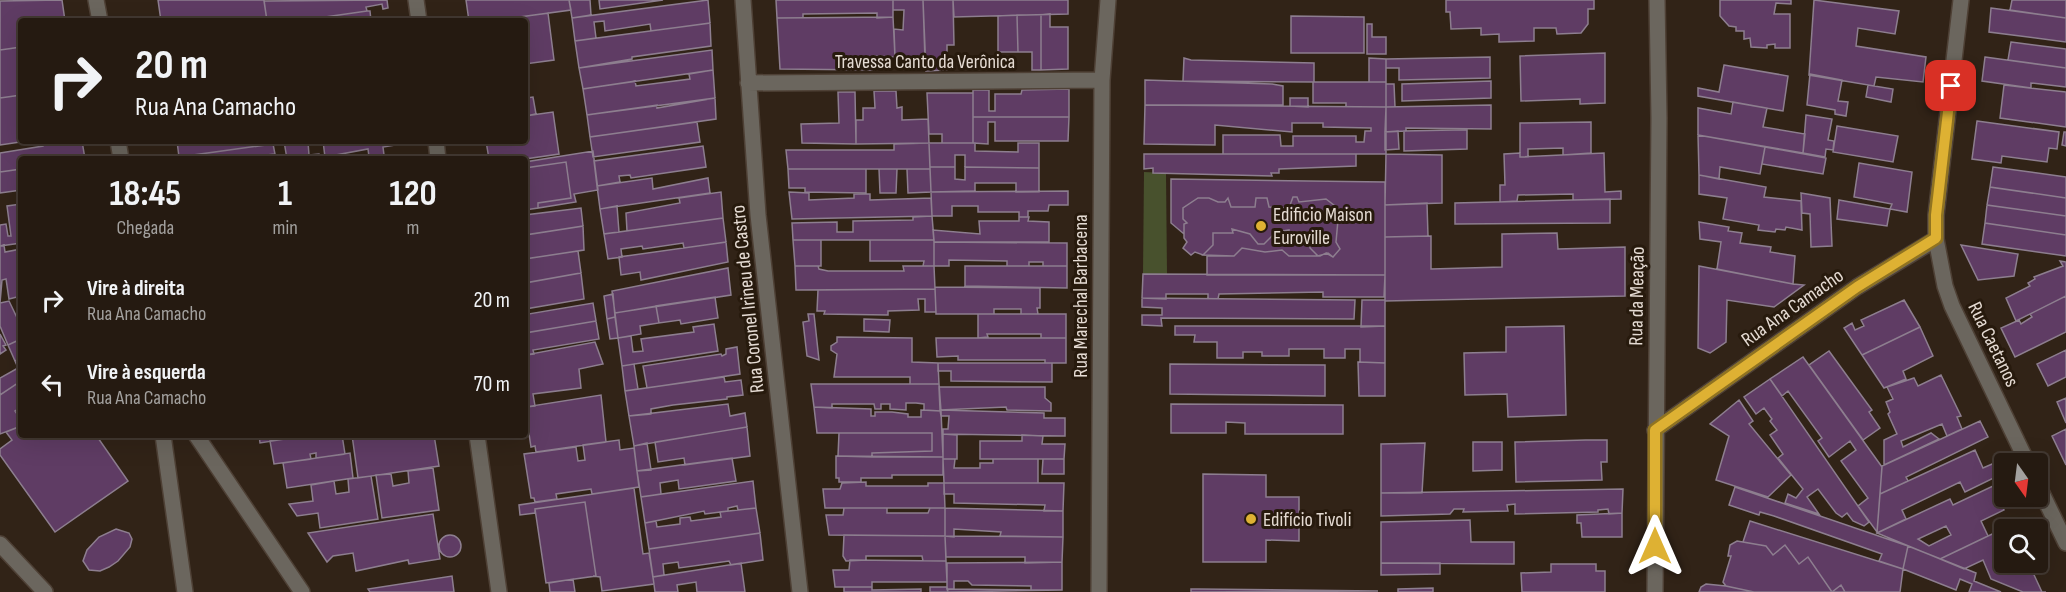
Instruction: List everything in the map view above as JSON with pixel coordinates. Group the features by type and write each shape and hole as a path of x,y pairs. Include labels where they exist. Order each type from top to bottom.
{"street":[{"path":"96,0 99,18"},
{"path":"416,0 419,18"},
{"name":"Rua Coronel Irineu de Castro","path":"743,0 758,215 800,592"},
{"name":"Rua Marechal Barbacena","path":"1099,592 1102,80 1108,0"},
{"name":"Rua da Meação","path":"1655,592 1659,118 1657,0"},
{"path":"1936,238 1936,215 1961,0"},
{"name":"Travessa Canto da Verônica","path":"748,83 1102,80"},
{"name":"Rua Ana Camacho","path":"1655,430 1857,287 1936,238"},
{"name":"Rua Caetanos","path":"1936,238 1945,286 1952,306 2023,453"},
{"path":"164,438 185,592"},
{"path":"198,438 302,592"},
{"path":"477,438 499,592"},
{"path":"2048,506 2066,543"},
{"path":"0,544 45,592"}],"green space":[{"path":"1144,172 1166,173 1167,274 1143,274"}],"building":[{"path":"62,0 65,18 18,18 18,47 0,50 0,1"},
{"path":"158,0 264,0 267,18 161,18"},
{"path":"387,0 388,8 383,9 382,4 366,7 367,11 318,18 267,18 264,1"},
{"path":"466,0 569,0 571,10 511,18 469,18"},
{"path":"569,0 590,0 591,15 572,18"},
{"path":"599,0 663,0 600,9"},
{"path":"708,0 710,23 651,31 650,24 605,31 604,21 594,22 596,38 575,41 572,18"},
{"path":"776,0 893,0 893,17 877,18 877,13 803,14 803,18 777,18"},
{"path":"893,0 923,0 925,60 908,61 908,57 895,57 894,29 903,30 904,10 893,10"},
{"path":"923,0 953,0 954,45 947,45 947,70 926,71"},
{"path":"953,0 1068,0 1068,14 954,17"},
{"path":"1446,0 1594,0 1594,9 1588,9 1588,24 1581,33 1557,34 1556,28 1534,28 1534,41 1499,42 1499,34 1481,35 1481,28 1451,29 1450,12 1446,12"},
{"path":"1720,0 1791,0 1791,4 1776,3 1774,14 1790,14 1790,48 1775,48 1775,44 1767,45 1767,48 1751,47 1750,38 1744,39 1744,31 1736,31 1736,27 1729,26 1720,16"},
{"path":"1814,0 1899,11 1895,34 1858,28 1856,46 1926,57 1923,82 1876,77 1874,86 1809,75"},
{"path":"2012,0 2066,0 2066,18 2010,10"},
{"path":"1991,8 2066,18 2066,42 1989,32"},
{"path":"370,11 371,18 319,18"},
{"path":"548,13 554,60 528,64 528,18 511,18"},
{"path":"1050,14 1050,27 1068,27 1068,69 1041,70 1041,15"},
{"path":"1017,15 1018,52 998,52 998,16"},
{"path":"1017,15 1041,15 1041,70 1032,70 1032,52 1018,52"},
{"path":"1291,16 1364,17 1364,53 1291,53"},
{"path":"893,17 895,57 874,56 874,70 780,69 777,18"},
{"path":"710,23 711,46 632,57 632,59 579,68 575,41"},
{"path":"1367,24 1372,24 1372,37 1386,37 1386,54 1367,54"},
{"path":"2011,42 2066,49 2066,68 2008,60"},
{"path":"18,47 18,95 0,98 0,50"},
{"path":"712,50 713,70 583,89 579,68"},
{"path":"1605,53 1605,103 1580,104 1580,99 1521,101 1520,56"},
{"path":"1490,57 1490,78 1399,80 1399,68 1386,68 1386,59"},
{"path":"1985,57 2066,68 2066,87 2031,83 2031,88 1982,81"},
{"path":"1184,58 1314,63 1314,82 1183,81"},
{"path":"1369,58 1386,59 1386,82 1369,82"},
{"path":"1724,65 1788,76 1783,111 1698,96 1698,88 1719,92"},
{"path":"713,70 715,98 587,115 583,89 635,81 636,86 690,79 689,74"},
{"path":"1810,74 1842,80 1838,101 1848,102 1846,116 1835,114 1835,110 1807,105"},
{"path":"1145,80 1272,84 1283,86 1283,105 1145,105"},
{"path":"1491,81 1491,98 1402,101 1402,84"},
{"path":"1313,82 1386,82 1386,107 1346,107 1346,103 1313,103"},
{"path":"1386,84 1394,84 1395,107 1386,107"},
{"path":"1868,85 1893,89 1891,102 1866,97"},
{"path":"2004,85 2066,92 2066,127 2000,118"},
{"path":"1069,89 1069,117 973,117 973,90 989,90 989,111 995,111 995,94 1021,94 1022,90"},
{"path":"874,91 896,91 897,108 902,107 902,120 928,119 929,143 856,144 856,120 863,120 863,108 875,108"},
{"path":"838,92 855,92 856,144 802,143 801,124 839,123"},
{"path":"927,93 973,93 973,143 942,143 942,134 929,134"},
{"path":"18,95 18,142 0,145 0,98"},
{"path":"533,97 536,114 528,115 528,98"},
{"path":"715,98 716,119 590,137 587,115 657,105 657,108"},
{"path":"1290,98 1308,98 1308,107 1290,106"},
{"path":"1733,102 1767,108 1763,127 1805,134 1803,153 1698,135 1698,108 1731,114"},
{"path":"1145,105 1386,107 1386,154 1223,154 1223,135 1280,135 1281,146 1293,146 1293,136 1356,136 1356,142 1364,142 1365,131 1371,131 1371,128 1323,127 1323,123 1292,123 1292,132 1215,125 1215,145 1144,144"},
{"path":"1491,105 1491,129 1406,128 1406,131 1385,132 1386,107"},
{"path":"553,112 559,154 528,159 528,156 488,156 486,144 528,144 528,116"},
{"path":"1806,115 1832,119 1828,140 1834,141 1833,150 1826,149 1825,157 1803,153"},
{"path":"973,117 1069,117 1068,141 995,141 995,122 988,122 988,144 973,143"},
{"path":"1977,121 2059,132 2057,149 2049,148 2047,162 2002,156 2001,163 1972,159"},
{"path":"697,122 700,142 593,157 590,137"},
{"path":"1591,122 1591,153 1563,155 1563,148 1528,149 1528,157 1520,157 1520,123"},
{"path":"1837,126 1898,136 1893,162 1833,152"},
{"path":"1467,130 1467,149 1404,151 1404,131"},
{"path":"1398,131 1399,149 1385,150 1385,132"},
{"path":"2064,132 2066,132 2066,146 2062,145"},
{"path":"1698,135 1765,147 1760,174 1720,167 1719,179 1699,175"},
{"path":"929,143 930,169 788,169 786,150 894,150 894,144"},
{"path":"929,143 975,143 975,151 1018,152 1018,143 1039,143 1039,168 965,167 965,155 955,155 955,167 930,167"},
{"path":"43,144 82,144 84,156 18,156 18,169 0,172 0,153 43,146"},
{"path":"177,144 257,144 257,146 186,156 179,156"},
{"path":"273,144 275,154 258,156 186,156"},
{"path":"284,144 308,144 309,155 319,154 319,156 286,156"},
{"path":"323,144 401,144 383,147 384,155 369,156 368,149 325,156"},
{"path":"703,146 706,167 631,178 630,175 619,176 620,182 597,186 594,161"},
{"path":"1765,147 1826,158 1823,174 1762,164"},
{"path":"593,151 598,190 574,194 576,202 538,208 538,203 571,198 566,162 528,168 528,162"},
{"path":"1520,153 1520,157 1604,153 1605,192 1621,191 1621,199 1573,200 1573,194 1518,195 1517,201 1500,202 1500,185 1505,185 1504,154"},
{"path":"1144,154 1356,154 1356,166 1279,169 1279,173 1271,173 1272,176 1153,173 1153,168 1144,169"},
{"path":"1386,154 1442,155 1442,203 1385,205"},
{"path":"566,162 571,198 538,203 538,208 528,210 528,168"},
{"path":"1859,163 1912,172 1907,212 1890,209 1892,204 1854,197"},
{"path":"930,167 955,167 955,179 965,180 965,167 1039,168 1039,192 1016,192 1016,183 975,183 975,191 931,192"},
{"path":"1993,167 2066,177 2066,198 1990,187"},
{"path":"18,169 18,190 0,193 0,172"},
{"path":"788,169 866,169 866,193 805,192 805,188 789,188"},
{"path":"879,169 897,169 896,193 880,193"},
{"path":"907,169 930,169 931,192 908,193"},
{"path":"1699,175 1766,187 1764,197 1801,201 1802,230 1786,227 1785,230 1776,229 1775,232 1758,230 1759,225 1723,219 1727,198 1699,194"},
{"path":"652,178 653,189 708,178 710,193 600,209 597,186"},
{"path":"1171,179 1385,182 1385,275 1207,275 1207,256 1234,256 1242,248 1265,252 1282,250 1289,256 1320,256 1326,253 1333,257 1340,249 1336,242 1339,209 1326,199 1299,202 1297,197 1293,197 1289,208 1269,207 1267,198 1256,198 1255,207 1231,207 1228,198 1225,202 1218,202 1209,198 1198,198 1183,208 1183,219 1187,223 1184,224 1184,234 1171,223"},
{"path":"1990,187 2066,198 2066,216 1987,205"},
{"path":"1068,191 1068,205 1049,205 1048,211 1028,211 1028,217 1019,217 1019,212 978,212 978,206 952,206 952,216 932,216 931,192"},
{"path":"721,192 723,218 627,231 626,213 680,203 679,198"},
{"path":"789,192 809,193 809,200 854,198 854,194 870,194 870,200 931,198 932,216 792,219"},
{"path":"1801,193 1830,198 1832,246 1811,247 1810,214 1802,213"},
{"name":"Edificio Maison Euroville","path":"1293,197 1297,197 1299,202 1326,199 1339,209 1336,242 1340,249 1333,257 1328,253 1318,256 1310,248 1309,235 1289,235 1289,230 1274,234 1264,244 1258,244 1250,234 1232,229 1233,233 1213,233 1213,245 1203,255 1195,252 1191,255 1183,248 1187,242 1184,238 1184,224 1187,223 1183,219 1183,208 1198,198 1225,202 1228,198 1231,207 1255,207 1256,198 1267,198 1269,207 1289,208"},
{"path":"1610,199 1610,223 1455,224 1455,203"},
{"path":"1839,200 1890,209 1887,226 1837,219"},
{"path":"1427,203 1428,236 1385,237 1385,205"},
{"path":"18,204 18,243 0,246 0,225 6,224 8,236 11,236 7,206"},
{"path":"1987,205 2066,216 2066,235 1985,223"},
{"path":"617,206 619,232 604,234 600,209"},
{"path":"581,208 583,226 528,235 528,215"},
{"path":"932,216 934,240 793,240 792,223 837,222 837,232 853,232 853,221 913,220 913,217"},
{"path":"1019,217 1029,217 1028,221 1049,222 1049,242 934,242 933,230 980,234 979,221 1019,221"},
{"path":"723,218 726,242 684,248 683,243 643,249 642,246 621,249 622,257 608,259 604,234"},
{"path":"1699,222 1729,227 1728,231 1742,233 1740,243 1771,247 1770,252 1795,256 1793,284 1717,269 1721,242 1700,239"},
{"path":"1985,223 2066,235 2066,256 1982,244"},
{"path":"583,226 584,250 528,259 528,235"},
{"path":"1232,229 1250,234 1258,244 1264,244 1274,234 1280,234 1283,231 1289,230 1289,235 1309,235 1310,248 1318,256 1289,256 1282,250 1265,252 1242,248 1234,256 1203,255 1213,245 1213,233 1233,233"},
{"path":"1557,233 1558,249 1625,247 1625,296 1385,301 1385,237 1431,236 1431,269 1502,267 1502,234"},
{"path":"793,240 821,240 821,266 795,266"},
{"path":"870,240 934,240 934,266 923,266 924,261 870,261"},
{"path":"726,242 728,262 641,280 640,272 621,275 619,257"},
{"path":"934,242 1067,243 1067,266 1043,266 1043,262 1029,262 1029,266 1007,266 1007,261 949,260 949,266 934,266"},
{"path":"4,245 5,252 18,250 18,297 9,299 6,279 2,280 0,303 0,246"},
{"path":"1961,245 2018,254 2014,276 1978,280"},
{"path":"578,251 581,273 528,282 528,259"},
{"path":"2060,261 2066,262 2066,296 2016,321 2006,298 2030,286 2028,283 2035,279 2034,277 2063,266"},
{"path":"795,266 818,266 819,269 828,271 904,271 903,266 934,266 935,289 796,290"},
{"path":"965,266 1067,266 1067,288 965,286"},
{"path":"1699,266 1804,285 1774,307 1727,300 1726,342 1710,353 1698,348"},
{"path":"728,268 731,295 615,313 612,291"},
{"path":"581,273 584,299 528,308 528,282"},
{"path":"1143,274 1385,275 1384,297 1323,297 1323,292 1219,294 1218,299 1208,299 1208,294 1166,294 1166,299 1142,298"},
{"path":"935,287 1040,288 1040,308 1037,308 1038,314 1021,314 1021,309 994,309 994,314 936,314"},
{"path":"935,289 936,312 925,312 925,299 918,299 919,310 888,311 888,315 824,314 825,311 817,311 818,290"},
{"path":"613,294 615,317 607,319 604,296"},
{"path":"2066,296 2066,332 2015,357 2001,328 2019,320 2021,324 2032,317 2030,314"},
{"path":"715,297 718,318 681,324 680,320 659,323 656,306"},
{"path":"1142,298 1355,300 1354,319 1161,318 1162,326 1142,325 1142,315 1162,315 1162,308 1142,307"},
{"path":"1362,300 1385,300 1385,326 1361,327"},
{"path":"1904,300 1920,327 1862,355 1844,328 1852,323 1855,330 1864,326 1861,320"},
{"path":"9,301 18,320 18,340 8,345 0,326 0,303"},
{"path":"593,303 596,321 528,332 528,308 529,314"},
{"path":"656,306 659,323 640,326 641,334 618,338 615,313"},
{"path":"808,314 814,314 819,360 807,356 803,322 809,321"},
{"path":"978,314 1066,314 1066,338 1041,338 1041,334 987,334 988,337 978,338"},
{"path":"615,317 618,338 610,339 607,319"},
{"path":"864,319 890,320 889,332 864,331"},
{"path":"596,321 599,339 533,350 534,354 528,355 528,332"},
{"path":"714,324 718,351 622,366 618,338 631,336 633,352 643,351 641,339 694,332 693,327"},
{"path":"1175,326 1385,326 1385,363 1360,362 1360,349 1345,349 1345,358 1324,358 1324,349 1289,349 1289,356 1262,356 1262,352 1243,352 1243,358 1217,358 1217,342 1194,342 1195,335 1175,335"},
{"path":"1564,326 1566,415 1508,417 1507,394 1465,395 1464,353 1506,352 1506,327"},
{"path":"1920,327 1933,356 1903,371 1906,379 1884,388 1862,355"},
{"path":"0,334 6,350 0,354"},
{"path":"837,337 912,338 912,362 938,363 939,384 910,384 910,377 834,377 837,354 831,350 831,346 837,342"},
{"path":"936,338 1066,338 1066,363 1045,363 1045,360 958,360 958,356 937,357"},
{"path":"18,340 18,360 15,361 8,345"},
{"path":"595,342 603,364 579,369 581,388 533,394 535,406 528,407 528,354"},
{"path":"737,347 740,374 647,388 643,366 721,354 722,356 726,354 726,349"},
{"path":"2066,350 2066,377 2048,386 2037,364"},
{"path":"1829,351 1872,410 1869,412 1880,428 1863,440 1809,365"},
{"path":"1803,357 1882,467 1877,532 1858,506 1868,498 1841,461 1856,450 1850,441 1829,457 1818,441 1822,438 1788,391 1782,396 1770,379"},
{"path":"1358,362 1385,363 1385,396 1359,396"},
{"path":"938,363 1052,363 1052,382 951,381 951,371 938,371"},
{"path":"634,364 638,389 625,391 622,366"},
{"path":"1170,364 1325,365 1325,396 1170,394"},
{"path":"18,368 18,383 0,395 0,378"},
{"path":"1941,375 1961,416 1957,417 1962,429 1947,436 1942,424 1901,441 1903,447 1931,433 1939,439 1884,465 1884,440 1897,434 1888,414 1890,412 1886,402 1893,399 1887,387 1914,378 1918,386"},
{"path":"724,377 725,382 741,380 743,395 651,409 651,414 629,416 625,391"},
{"path":"1770,379 1869,522 1864,526 1853,521 1847,513 1842,517 1836,513 1818,489 1807,497 1819,514 1785,503 1788,494 1796,498 1803,489 1778,458 1783,454 1770,435 1777,430 1770,421 1772,419 1764,408 1756,414 1744,397"},
{"path":"18,383 18,409 15,411 18,416 18,427 0,434 0,395"},
{"path":"811,384 939,384 941,411 924,410 924,404 916,403 906,403 906,410 890,409 890,404 881,404 881,409 875,409 874,404 832,404 832,408 814,407"},
{"path":"939,387 1045,387 1045,398 1051,403 1051,411 1007,410 1006,407 940,410"},
{"path":"601,395 606,442 536,452 535,446 531,447 528,407"},
{"path":"2066,398 2066,423 2057,402"},
{"path":"1739,400 1753,421 1749,424 1791,475 1768,497 1716,480 1729,436 1710,424"},
{"path":"728,404 730,416 745,413 747,427 634,446 629,416"},
{"path":"1171,404 1343,405 1343,434 1245,434 1245,423 1226,422 1226,433 1171,433"},
{"path":"814,407 871,409 871,416 875,416 875,412 892,412 908,414 908,417 921,417 921,410 941,411 943,457 872,457 872,453 932,451 932,433 817,433"},
{"path":"940,410 1044,413 1044,418 1065,418 1065,436 943,434 943,429 948,429 949,416 941,416"},
{"path":"1980,421 1988,437 1906,477 1908,481 1880,494 1882,466"},
{"path":"18,427 18,438 98,438 128,481 55,532 0,455 0,449 12,440 6,432"},
{"path":"747,427 750,456 685,465 684,458 658,462 655,442"},
{"path":"2066,429 2066,465 2052,436"},
{"path":"839,433 932,433 932,451 872,453 872,457 838,456"},
{"path":"943,434 957,435 957,459 943,459"},
{"path":"1022,435 1043,436 1042,444 1065,444 1064,459 980,459 980,441 1022,441"},
{"path":"259,438 292,438 260,443"},
{"path":"292,438 342,438 345,454 316,458 316,453 310,454 311,459 274,464 270,441"},
{"path":"352,438 434,438 439,466 358,478"},
{"path":"619,440 620,450 634,448 639,487 592,494 591,489 556,494 557,499 535,502 534,498 531,498 524,454 576,447 578,461 585,460 583,445"},
{"path":"1607,440 1607,462 1601,462 1602,480 1516,482 1515,442"},
{"path":"1473,442 1502,442 1502,470 1473,471"},
{"path":"647,443 651,470 637,471 634,446"},
{"path":"1425,443 1422,493 1381,493 1381,444"},
{"path":"1975,450 1983,468 1994,463 1994,478 1965,492 1960,482 1902,510 1906,519 1877,533 1880,494"},
{"path":"350,453 353,478 287,488 283,463"},
{"path":"836,456 943,457 943,475 892,475 892,478 861,478 861,482 839,482 839,478 836,478"},
{"path":"732,458 736,481 679,489 678,480 660,483 661,494 641,497 637,471"},
{"path":"943,459 955,459 954,468 980,468 980,463 993,463 993,459 1038,459 1038,483 944,483"},
{"path":"1043,459 1064,459 1064,474 1042,474"},
{"path":"433,468 439,510 382,518 376,475 391,474 393,486 409,483 408,471"},
{"name":"Edifício Tivoli","path":"1203,474 1266,475 1266,497 1299,497 1299,541 1266,540 1266,562 1203,562"},
{"path":"371,476 378,519 320,528 318,513 297,516 289,504 313,501 311,485 334,481 336,494 349,492 348,479"},
{"path":"753,481 756,508 738,510 737,506 728,508 728,511 705,514 704,511 645,523 641,497"},
{"path":"866,482 866,486 928,486 928,483 944,483 945,508 825,508 823,489 840,489 842,483"},
{"path":"944,483 1064,483 1063,511 1044,511 1045,505 954,503 954,494 944,494"},
{"path":"1993,486 1994,507 2003,507 2004,510 1981,521 1988,536 1940,559 1877,533 1950,499 1953,505","holes":["1946,526 1951,535 1929,546 1918,539"]},
{"path":"1735,487 1908,546 1903,569 1879,561 1882,554 1774,516 1760,512 1759,515 1729,505"},
{"path":"634,488 643,554 649,553 654,584 602,591 600,577 593,576 596,576 585,502 535,509 535,513 520,515 519,505"},
{"path":"1623,489 1622,513 1609,514 1608,509 1598,510 1598,512 1515,514 1515,504 1507,505 1508,511 1463,512 1464,509 1454,509 1450,514 1381,516 1381,493"},
{"path":"585,502 596,576 546,583 535,509"},
{"path":"756,508 760,533 649,549 645,523 656,521 657,527 680,524 680,518 690,517 691,521 721,517 720,512"},
{"path":"844,508 887,508 887,513 928,513 930,508 945,508 945,536 829,535 826,515 843,515"},
{"path":"945,508 1063,511 1063,537 1000,536 1001,532 954,529 954,537 945,536"},
{"path":"1622,513 1622,537 1582,537 1581,523 1577,523 1577,515"},
{"path":"433,514 440,559 409,564 408,560 356,571 353,553 333,556 327,562 308,533"},
{"path":"1470,520 1471,542 1514,542 1514,564 1381,563 1381,522"},
{"path":"1750,521 1903,569 1900,592 1845,592 1841,585 1832,592 1808,557 1799,564 1785,545 1773,555 1766,546 1743,542"},
{"path":"116,529 129,533 132,539 130,547 118,561 109,567 100,571 89,570 83,561 87,550 99,537"},
{"path":"760,533 763,560 731,565 729,561 679,568 678,562 663,564 664,575 653,577 649,549"},
{"path":"1994,533 1994,573 2033,573 2042,592 2023,592 1991,579 1983,560 1964,569 1940,559"},
{"path":"450,535 458,538 461,546 458,554 450,557 442,554 439,546 442,538"},
{"path":"844,535 945,536 946,561 923,561 922,556 866,556 866,560 846,561 843,556"},
{"path":"945,536 1063,537 1062,562 1025,563 1025,557 946,557"},
{"path":"1737,541 1766,546 1773,555 1785,545 1799,564 1808,557 1832,592 1754,592 1726,586 1723,582 1731,556 1728,556 1730,545"},
{"path":"1908,546 1976,573 1974,581 2001,592 1969,592 1972,584 1960,579 1956,590 1903,569"},
{"path":"850,560 946,561 947,582 872,582 872,587 835,587 833,570 849,570"},
{"path":"1062,562 1062,590 1031,590 1031,586 972,585 968,581 954,581 954,589 947,589 947,563"},
{"path":"741,563 745,592 697,592 696,582 677,585 678,592 655,592 653,577"},
{"path":"1381,563 1440,563 1440,574 1381,575"},
{"path":"1551,564 1596,564 1596,571 1605,571 1605,592 1522,592 1521,573 1551,572"},
{"path":"452,576 454,592 370,592 368,589"},
{"path":"573,579 575,592 550,592 549,583"},
{"path":"1706,584 1726,586 1754,592 1699,592"},
{"path":"1841,585 1845,592 1832,592"},
{"path":"844,587 872,587 872,590 921,589 921,592 844,592"},
{"path":"930,587 947,587 948,592 930,592"},
{"path":"1433,588 1433,592 1398,592 1398,589"},
{"path":"947,589 1031,590 1062,590 948,592"},
{"path":"1191,589 1198,589 1378,591 1191,592"}],"place":[{"name":"Edificio Maison Euroville","path":"1261,226"},
{"name":"Edifício Tivoli","path":"1251,519"}],"route":[{"path":"1655,546 1655,430 1857,287 1936,238 1936,215 1951,86"}]}
